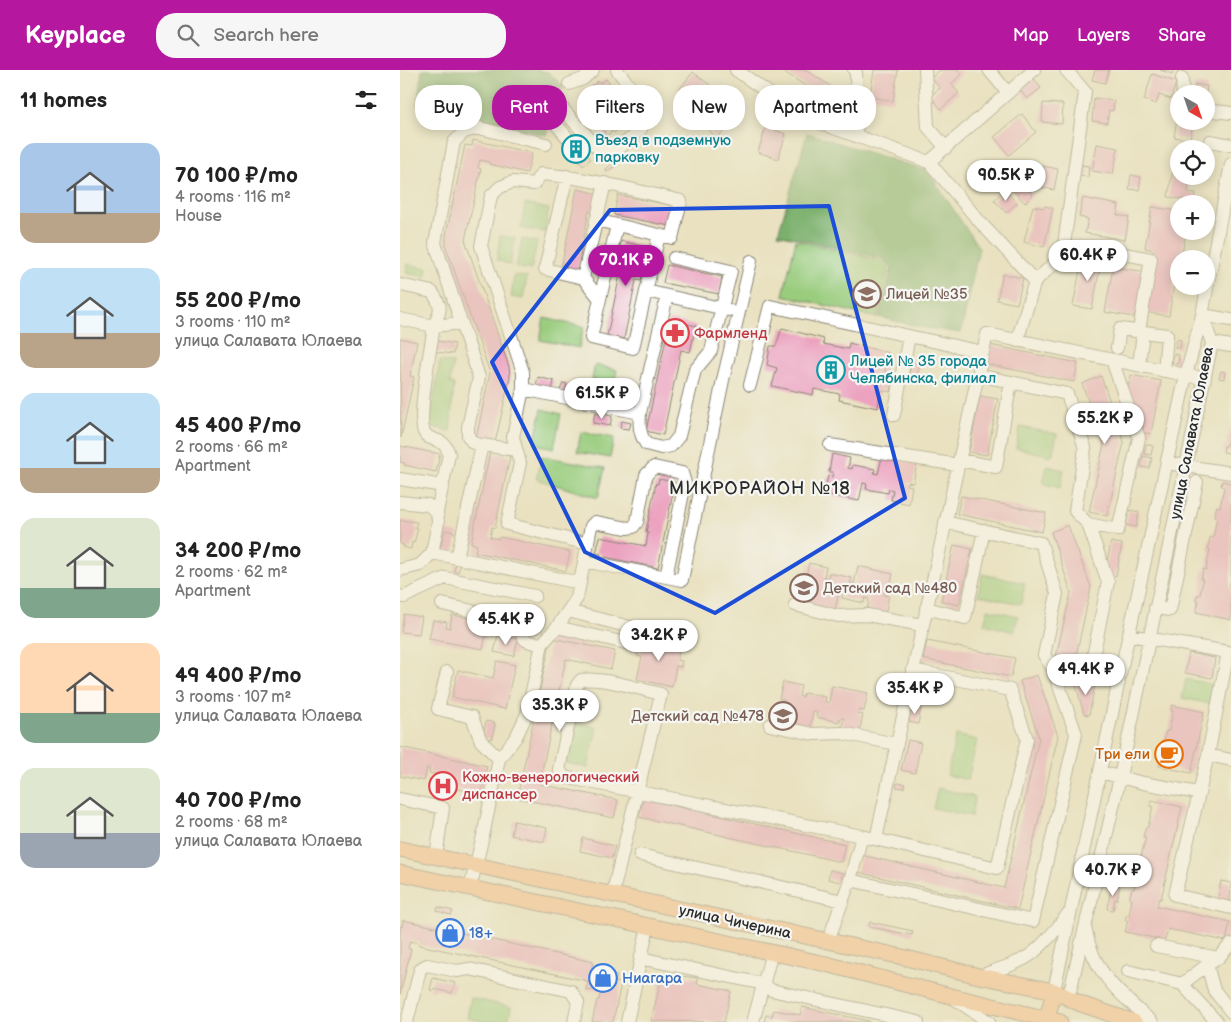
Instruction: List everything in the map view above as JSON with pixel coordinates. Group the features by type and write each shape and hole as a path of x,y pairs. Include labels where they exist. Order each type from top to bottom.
{"main road":[{"name":"улица Чичерина","path":"400,849 1054,991 1069,996 1082,1004 1134,1022"},
{"name":"улица Чичерина","path":"400,873 826,964 1054,1021"},
{"name":"улица Салавата Юлаева","path":"1054,991 1054,1021"},
{"name":"улица Салавата Юлаева","path":"1054,1021 1069,996"}],"street":[{"path":"569,84 583,79 593,70"},
{"path":"567,114 601,152 615,152 641,129 642,110 640,99 617,70"},
{"path":"736,70 803,117 929,162 979,221 1035,281"},
{"path":"854,70 856,72 857,127 855,136"},
{"path":"925,70 928,128 946,148"},
{"path":"989,70 1008,94"},
{"path":"929,162 1034,70"},
{"path":"1017,341 1035,281 1055,263 1064,245 1085,92 1066,70"},
{"path":"1182,78 1182,85"},
{"path":"1215,111 1231,114"},
{"path":"516,450 473,443 468,436 468,427 479,377 435,242 454,142 464,132 479,128 546,144"},
{"path":"561,130 566,136"},
{"path":"1215,142 1231,145"},
{"path":"1231,164 1228,193 1202,315 1231,320"},
{"path":"588,544 507,524 520,463 514,437 523,389 524,372 481,246 491,196 500,187 513,182 534,184 541,174 566,176 605,183 681,200 672,238 596,220"},
{"path":"566,176 545,269 583,278 600,299"},
{"path":"583,278 605,183"},
{"path":"617,225 591,338 633,348 659,235"},
{"path":"1119,253 1151,259 1141,332 1139,365"},
{"path":"667,296 640,414 639,426 641,436 646,444 661,448 671,446 679,436 695,370 711,351 731,271 674,258"},
{"path":"584,561 682,580 723,380 751,261"},
{"path":"400,570 420,565 432,553 438,522 437,512 449,454 446,445 440,440 430,438 425,433 423,427 423,399 434,326 440,312 440,303 432,292 401,285"},
{"path":"646,291 739,312"},
{"path":"750,385 770,306 983,352"},
{"name":"улица Салавата Юлаева","path":"1069,996 1120,777 1212,343 1202,315"},
{"name":"улица Салавата Юлаева","path":"1054,991 1186,375 1202,315"},
{"path":"400,319 434,326 462,323"},
{"path":"1088,524 1118,530 1139,438 1114,354 1120,328 1167,335 1164,370"},
{"path":"876,839 987,334 1017,341 1114,354 1139,365 1204,379"},
{"path":"894,415 909,336"},
{"path":"1212,343 1230,342"},
{"path":"978,375 1067,394 1085,448 1075,511 1088,524 1108,582 1089,677"},
{"path":"830,445 996,467 1012,382"},
{"path":"523,389 640,414"},
{"path":"457,558 482,445"},
{"path":"1167,463 1231,473"},
{"path":"470,888 499,759 516,737 527,714 542,644 557,627 576,598 591,526 596,522 627,528 633,526 637,522 646,475 654,467 682,473 685,483 666,577"},
{"path":"400,479 443,486"},
{"path":"1156,608 1170,610 1197,482"},
{"path":"400,502 428,506 437,512"},
{"path":"850,880 1033,921 1076,734 1053,669 1044,655 1058,594 1041,543 946,522"},
{"path":"926,608 965,618 984,530"},
{"path":"432,553 580,583"},
{"path":"469,583 474,563"},
{"path":"400,596 404,597 445,578 535,596"},
{"path":"442,604 515,621 519,625 524,639 528,642 542,644"},
{"path":"795,605 838,616 866,615 922,625"},
{"path":"557,627 634,645 638,628 568,611"},
{"path":"1130,635 1228,652 1208,755 1175,895 1231,908"},
{"path":"1053,669 1119,683"},
{"path":"612,896 638,792 661,694 587,679 581,680 577,685 559,769 564,777 638,792 862,836 997,868 1027,739 1010,690 912,670"},
{"path":"447,672 438,709 472,717 481,740 499,759"},
{"path":"770,725 813,734 842,732 896,744"},
{"path":"1208,755 1231,760"},
{"path":"1100,772 1198,793"},
{"path":"400,799 443,808 436,857"},
{"path":"828,942 850,880 862,836"},
{"path":"640,855 843,901"},
{"path":"979,976 1032,954 1054,933 1070,911"},
{"path":"627,1022 648,926"},
{"path":"1085,926 1088,944 1097,964 1117,991 1152,1022"},
{"path":"1182,984 1218,958 1231,944"},
{"path":"1156,946 1218,958"},
{"path":"753,1022 772,952"},
{"path":"640,958 764,984 772,990 918,1022"},
{"path":"407,1022 420,970 427,965 457,971 469,969 571,991 578,1002 574,1022"},
{"path":"1207,965 1214,990 1231,1012"},
{"path":"1128,971 1182,984 1216,1021"},
{"path":"951,996 989,1022"}],"highlighted area":[{"path":"829,206 905,498 715,613 585,552 492,362 610,210"}],"green space":[{"path":"422,70 536,70 548,72 562,85 492,85 492,122 482,120 482,85 420,85"},
{"path":"524,130 548,130 546,135"},
{"path":"807,133 928,171 979,248 961,333 920,327 879,317 892,267 884,259 778,234"},
{"path":"525,204 549,209 545,232 521,228"},
{"path":"500,236 515,238 510,265 497,260"},
{"path":"522,239 537,242 531,270 516,267"},
{"path":"796,240 890,263 877,318 783,295"},
{"path":"408,264 427,268 425,277 406,273"},
{"path":"514,275 527,277 523,299 511,297"},
{"path":"544,318 584,327 579,348 540,340"},
{"path":"440,361 453,363 450,383 454,384 450,431 429,426"},
{"path":"595,365 617,370 614,384 592,379"},
{"path":"542,409 561,414 554,448 534,444"},
{"path":"1020,427 1057,434 1052,456 1016,448"},
{"path":"581,432 614,438 610,458 577,452"},
{"path":"542,456 605,468 598,498 536,479"},
{"path":"1047,466 1064,470 1060,488 1043,484"},
{"path":"982,574 1025,583 1021,604 978,595"},
{"path":"988,609 1018,616 1014,632 984,624"},
{"path":"1186,679 1215,685 1211,704 1182,698"},
{"path":"574,722 597,727 588,768 566,763"},
{"path":"956,735 977,740 968,780 947,775"},
{"path":"938,788 975,797 971,816 933,808"},
{"path":"471,998 511,1007 508,1022 485,1022 467,1018"}],"building":[{"path":"781,70 806,70 829,85 804,85"},
{"path":"874,70 898,70 893,101 876,98 876,85 872,85"},
{"path":"940,70 958,70 962,74 951,84 959,93 941,109 930,96 940,88 931,78"},
{"path":"1095,70 1109,70 1105,83 1092,80"},
{"path":"1160,70 1174,70 1172,74"},
{"path":"693,72 710,85 683,85"},
{"path":"1152,74 1176,82 1175,85 1170,85 1170,99 1159,95 1156,104 1144,100"},
{"path":"606,79 611,85 594,85 598,81 600,83"},
{"path":"1034,79 1041,88 1027,99 1020,90"},
{"path":"1094,98 1114,101 1113,111 1109,110 1107,123 1092,121"},
{"path":"1043,103 1063,104 1062,124 1042,122"},
{"path":"1022,114 1036,132 1009,155 994,137"},
{"path":"603,130 618,130 614,133 612,131 607,136"},
{"path":"709,130 726,130 716,138"},
{"path":"765,130 775,130 786,134 778,159 758,152"},
{"path":"1175,130 1192,130 1190,140 1174,137"},
{"name":"Въезд в подземную парковку","path":"570,133 591,159 583,166 561,140"},
{"path":"473,140 532,153 527,173 480,160 478,168 481,169 465,240 509,367 510,377 495,443 476,439 490,373 446,247 446,235 465,145 472,146"},
{"path":"1097,144 1118,148 1113,174 1092,171"},
{"path":"615,161 617,164 607,172 605,170"},
{"path":"1080,165 1089,166 1088,177 1079,176"},
{"path":"1043,166 1058,169 1054,190 1039,187"},
{"path":"1131,175 1141,177 1139,190 1129,189"},
{"path":"1020,181 1033,195 1025,203 1012,189"},
{"path":"1170,185 1189,185 1188,192 1196,193 1196,195 1170,195 1170,197 1168,197"},
{"path":"577,189 599,194 595,213 589,211 577,271 561,268"},
{"path":"1005,190 1017,203 1006,213 994,200"},
{"path":"618,195 674,206 670,226 614,215"},
{"path":"1083,198 1119,205 1117,215 1129,217 1125,240 1085,233 1088,219 1079,217"},
{"path":"1033,206 1053,208 1044,247 1024,242"},
{"path":"1152,207 1170,210 1170,240 1184,240 1183,250 1170,250 1170,295 1172,295 1169,316 1144,312 1154,250 1145,248"},
{"path":"621,241 639,245 638,249 647,251 641,281 636,280 624,339 607,336 622,265 617,263"},
{"path":"1083,255 1102,258 1092,309 1073,306"},
{"path":"667,265 722,277 719,294 663,283"},
{"path":"1113,267 1147,272 1139,318 1105,312"},
{"path":"1003,274 1023,278 1017,304 997,300"},
{"path":"670,320 696,326 690,352 681,350 663,435 646,431"},
{"name":"Лицей № 35 города Челябинска, филиал","path":"782,328 824,339 823,344 848,349 849,343 889,353 885,372 895,374 891,392 880,390 878,408 839,400 840,394 814,389 813,395 772,386 777,368 767,365 770,346 776,346"},
{"path":"400,338 417,342 410,376 414,377 401,438"},
{"path":"1177,339 1181,340 1180,348 1175,348"},
{"path":"438,341 455,344 453,354 436,352"},
{"path":"990,345 1078,363 1074,382 986,364"},
{"path":"1174,354 1179,355 1178,364 1172,363"},
{"path":"912,362 920,364 917,377 909,376"},
{"path":"1221,371 1225,372 1224,379 1219,378"},
{"path":"1131,375 1161,381 1151,434 1142,432 1127,392"},
{"path":"1101,376 1124,442 1107,516 1089,512 1104,444 1082,384"},
{"path":"538,377 554,381 552,390 536,386"},
{"path":"563,383 567,384 565,391 560,390"},
{"path":"980,396 998,399 987,455 969,452"},
{"path":"595,413 612,416 610,426 593,423"},
{"path":"622,421 631,423 629,429 620,428"},
{"path":"1231,428 1231,453 1223,452"},
{"path":"1146,444 1153,446 1151,455 1144,454"},
{"path":"400,446 440,454 436,472 404,465 405,463 400,462"},
{"path":"490,452 510,456 495,528 492,527 490,537 499,539 500,537 570,552 566,571 475,552 477,545 471,543"},
{"path":"832,454 850,458 848,468 852,469 853,465 875,469 874,473 878,474 882,457 917,464 913,483 908,482 907,485 912,486 909,504 891,500 893,490 889,489 888,493 866,489 867,484 863,483 859,501 824,494 828,476 832,477 833,472 829,472"},
{"path":"1143,456 1152,458 1149,468 1141,467"},
{"path":"659,479 675,482 658,568 600,556 601,554 596,553 600,537 646,546 648,533 646,532 656,483 658,484"},
{"path":"1222,481 1231,483 1231,580 1229,587 1231,587 1231,620 1196,612 1199,601 1196,601 1197,595 1200,595 1203,569 1206,570 1210,537 1213,538 1217,517 1214,517 1217,506 1220,507 1224,487 1221,486"},
{"path":"961,496 1046,513 1042,532 957,514"},
{"path":"1129,510 1139,512 1136,527 1126,525"},
{"path":"400,520 417,522 415,528 418,528 411,549 400,544"},
{"path":"1068,525 1091,587 1074,665 1055,661 1071,592 1051,532"},
{"path":"445,530 458,533 454,552 440,549"},
{"path":"1111,542 1122,544 1116,576 1105,573"},
{"path":"954,545 972,549 959,605 941,601"},
{"path":"809,563 826,567 824,577 828,578 829,573 852,578 850,583 854,584 858,566 893,574 889,592 885,591 884,595 889,596 885,614 867,610 869,599 865,598 864,603 842,598 843,593 839,592 835,610 800,602 804,585 808,585 809,581 805,580"},
{"path":"456,564 460,565 458,572 454,571"},
{"path":"404,614 422,617 419,634 401,632"},
{"path":"452,615 488,622 483,649 429,639 433,620 447,622 446,627 450,628"},
{"path":"498,635 518,639 514,656 494,652"},
{"path":"551,638 615,651 611,669 566,659 539,784 618,800 614,818 517,798"},
{"path":"659,638 668,640 667,644 680,647 677,660 682,661 681,667 676,666 672,687 637,679 642,657 637,656 638,651 642,652 645,639 658,642"},
{"path":"927,641 1015,658 1011,677 923,659"},
{"path":"1189,653 1215,658 1212,678 1185,673"},
{"path":"497,661 515,665 505,709 452,697 458,670 493,678"},
{"path":"1037,675 1058,736 1018,909 857,872 861,855 1004,888 1039,738 1020,681"},
{"path":"783,682 801,686 799,696 803,697 804,693 826,697 825,702 829,703 832,686 868,693 864,711 859,710 858,714 863,715 859,733 841,730 844,718 840,718 839,722 816,717 817,712 813,711 810,729 774,721 778,704 783,705 784,700 779,699"},
{"path":"1075,682 1095,685 1089,715 1084,714"},
{"path":"1172,705 1204,712 1191,773 1159,766 1160,761 1163,762 1167,741 1164,741 1166,731 1169,731 1173,711 1171,711"},
{"path":"912,706 921,708 918,724 909,722"},
{"path":"486,721 495,723 492,739 483,737"},
{"path":"908,740 921,743 915,773 901,770"},
{"path":"400,747 487,766 481,794 445,786 447,773 445,772 444,776 429,773 430,769 427,768 424,781 400,776"},
{"path":"897,783 905,784 904,788 896,787"},
{"path":"643,799 845,844 841,862 639,817"},
{"path":"1151,800 1182,807 1161,899 1159,899 1157,906 1230,922 1226,941 1168,929 1164,943 1159,942 1159,939 1125,932 1128,921 1125,920 1127,914 1129,915 1132,899 1129,899 1132,889 1134,889 1139,868 1136,868 1138,857 1141,857 1146,837 1143,837 1146,827 1148,827 1153,806 1150,806"},
{"path":"514,821 547,828 544,842 511,835"},
{"path":"583,838 615,846 612,858 580,851"},
{"path":"830,870 843,873 840,882 828,879"},
{"path":"1221,881 1231,883 1230,901 1218,899"},
{"path":"1112,885 1120,886 1113,910 1107,909"},
{"path":"438,907 453,911 451,915 437,911"},
{"path":"403,920 593,962 591,970 617,976 615,982 621,983 613,1022 592,1022 601,991 586,990 588,981 419,945 419,943 410,941 408,949 411,949 400,995 400,926 402,927"},
{"path":"870,922 913,931 912,935 869,927"},
{"path":"662,976 698,978 697,984 731,991 724,1022 651,1021"},
{"path":"433,978 455,983 452,993 435,989 434,991 430,990"},
{"path":"802,1007 869,1022 764,1022 766,1015 772,1016 774,1010 800,1015"}],"place":[{"name":"Въезд в подземную парковку","path":"576,149"},
{"name":"Лицей №35","path":"867,294"},
{"name":"Фармленд","path":"675,333"},
{"name":"Лицей № 35 города Челябинска, филиал","path":"831,370"},
{"name":"Детский сад №480","path":"804,588"},
{"name":"Детский сад №478","path":"783,716"},
{"name":"Три ели","path":"1169,754"},
{"name":"Кожно-венерологический диспансер","path":"443,786"},
{"name":"18+","path":"450,933"},
{"name":"Ниагара","path":"603,978"}],"district":[{"name":"МИКРОРАЙОН №18","path":"760,488"}]}
